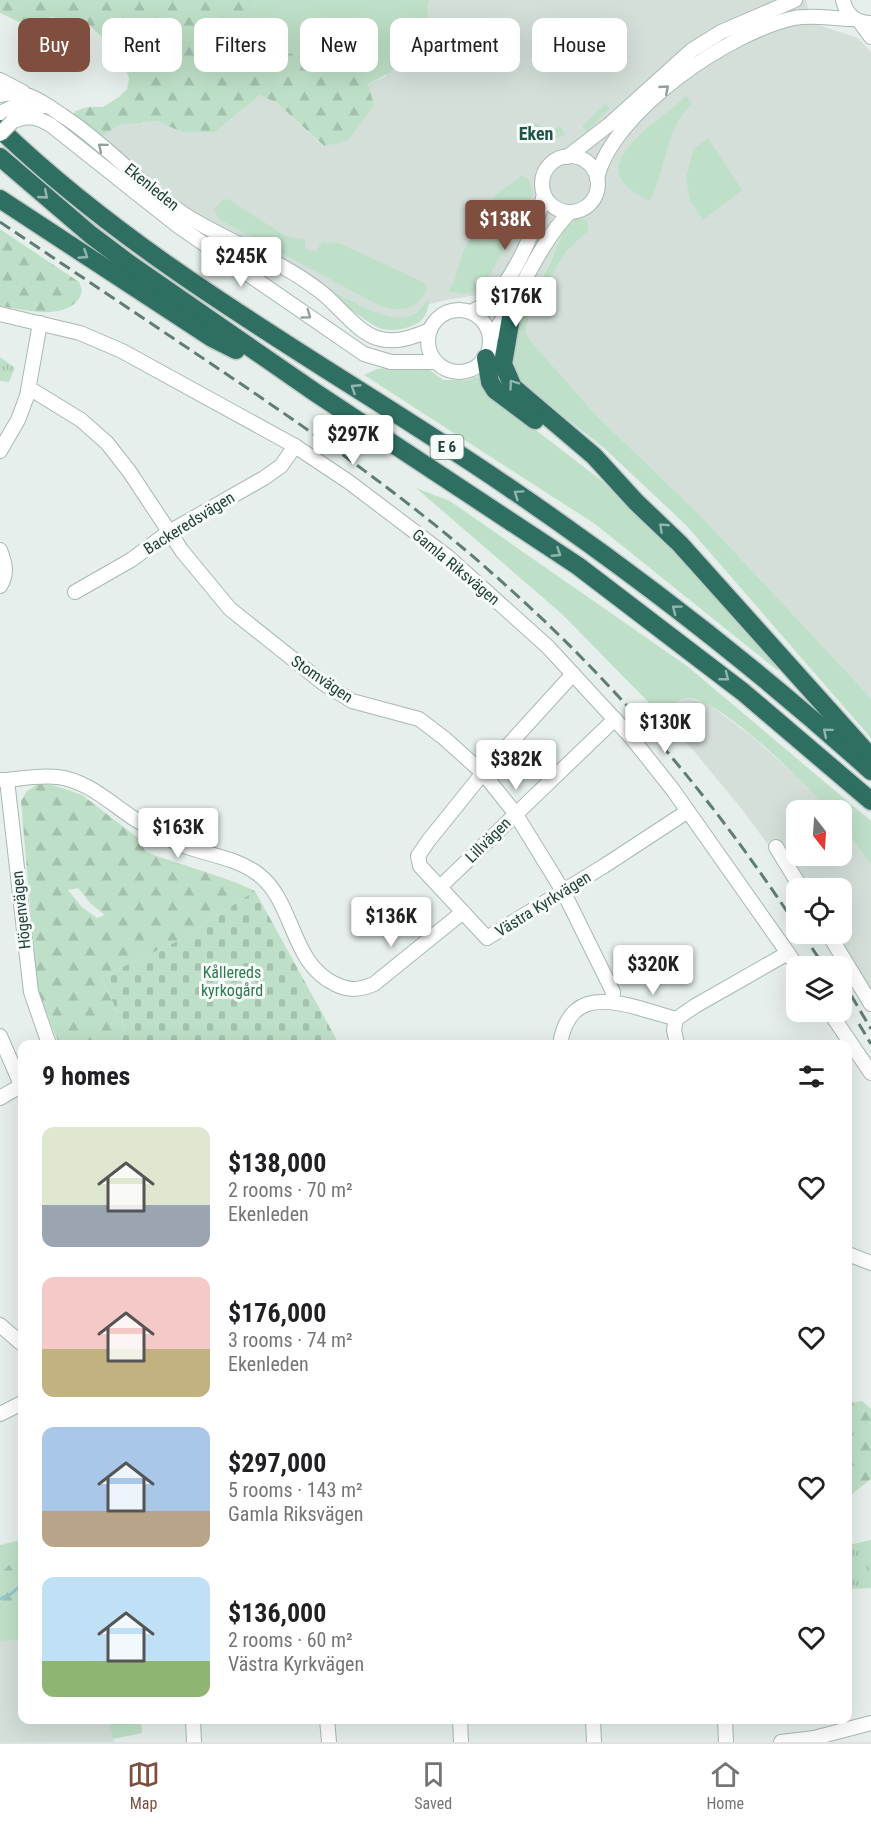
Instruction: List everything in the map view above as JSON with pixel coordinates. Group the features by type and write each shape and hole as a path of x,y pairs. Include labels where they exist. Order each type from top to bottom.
{"highway":[{"name":"E 6","path":"6,125 77,198 165,264 511,489 678,610 758,674 871,771"},
{"name":"E 6","path":"0,157 131,266 316,393 586,572 743,692 871,801"},
{"path":"0,200 212,338 316,393"},
{"path":"514,300 503,364 508,378 521,395 594,456 630,496 680,544 871,758"},
{"path":"486,358 490,382 495,390 568,445 630,496"}],"street":[{"path":"795,0 721,32 692,50 610,124 567,157 554,162 549,167 543,181 547,200 556,208 570,212 581,210 592,201 597,191 600,168 616,137 631,119 697,63 742,37 774,23 813,15 861,21"},
{"path":"843,0 845,8 861,21 871,37"},
{"name":"Ekenleden","path":"0,80 74,123 142,181 189,217 296,275 322,292 371,336 387,340 397,341 411,338 430,330 444,314 457,310 471,312 493,298 506,282 534,230 544,194"},
{"path":"0,95 25,93"},
{"path":"0,112 17,105 48,106"},
{"name":"Ekenleden","path":"6,125 22,117 43,120 178,226 364,354 391,362 435,362 451,371 465,372 472,370 486,358"},
{"path":"0,134 6,125"},
{"path":"567,157 586,162 593,169 597,178"},
{"path":"490,338 550,236 570,212"},
{"path":"471,312 486,325 490,338 486,358"},
{"name":"Gamla Riksvägen","path":"0,314 80,333 122,351 295,446 349,482 448,558 532,633 573,674 646,755 688,810 790,956"},
{"path":"0,451 23,408 29,388 40,323"},
{"path":"430,330 429,348 435,362"},
{"name":"Stomvägen","path":"29,388 81,420 107,443 129,471 169,532 230,609 323,683 352,701 419,719 483,773 515,813 563,891 614,992 612,1001"},
{"name":"Backeredsvägen","path":"75,592 131,560 169,532 264,478 281,466 295,446"},
{"path":"0,550 5,567 4,580 0,586"},
{"path":"4,780 47,777 72,781 100,794 134,819 178,843 243,864 260,875 273,892 286,914 305,957 316,973 347,989 360,989 380,979 463,912 420,866 418,856 483,773 573,674"},
{"name":"Lillvägen","path":"440,887 615,719"},
{"name":"Högenvägen","path":"4,780 30,981 48,1040"},
{"name":"Västra Kyrkvägen","path":"463,912 488,938 688,810"},
{"path":"777,847 795,878"},
{"path":"835,944 871,1004"},
{"path":"676,1040 674,1030 676,1019 788,953"},
{"path":"561,1040 568,1018 574,1010 588,1003 612,1001 676,1019"},
{"path":"836,1022 849,1040"},
{"path":"0,1036 18,1077"},
{"path":"852,1045 871,1073"},
{"path":"0,1098 18,1088"},
{"path":"852,1256 871,1263"},
{"path":"0,1325 18,1341"},
{"path":"0,1414 18,1405"},
{"path":"781,1742 814,1738 871,1723"},
{"path":"193,1724 194,1742"},
{"path":"327,1724 328,1742"},
{"path":"460,1724 461,1742"},
{"path":"593,1724 594,1742"},
{"path":"725,1724 726,1742"}],"shaded area":[{"path":"429,0 806,0 812,23 858,38 871,52 871,698 701,516 598,417 529,339 526,330 530,313 565,253 585,234 574,220 563,232 516,331 485,294 427,305 420,318 368,321 339,301 214,227 162,190 99,139 119,125 157,121 182,132 215,132 260,95 277,103 323,146 374,105 368,84 385,77 390,69 390,72 520,72 520,18 423,18 429,8"},
{"path":"688,698 707,703 750,735 809,787 820,800 786,800 786,866 852,866 852,839 871,865 871,998 852,966 852,956 846,956 839,944 852,944 852,878 793,878 741,808 661,715 671,705"},
{"path":"18,1640 18,1724 109,1724 114,1742 0,1742 0,1641"}],"green space":[{"path":"0,0 258,0 248,18 194,18 194,72 288,72 288,54 300,52 300,72 358,72 368,84 374,105 348,141 324,146 277,103 260,95 215,132 182,132 157,121 119,125 99,139 73,117 75,111 88,107 103,107 119,97 127,89 129,79 127,72 182,72 182,18 102,18 102,37 90,26 90,18 18,18 18,22 0,13"},
{"path":"258,0 429,0 426,18 390,18 390,72 368,84 357,72 378,72 378,18 300,18 300,52 288,54 288,18 248,18"},
{"path":"686,96 692,104 675,126 656,189 650,201 625,185 620,177 619,166 623,155 642,132"},
{"path":"605,104 610,108 587,131 583,128 583,125"},
{"path":"532,123 549,129 560,126 565,134 534,144 524,139 522,132 525,126"},
{"path":"708,138 742,190 703,220 690,201 686,178 693,150"},
{"path":"521,176 528,178 533,193 483,288 464,294 448,291 454,282 463,252 489,204 496,195"},
{"path":"228,199 284,235 305,239 305,249 316,251 322,242 339,243 423,282 427,287 426,291 420,301 405,309 380,306 220,220 214,210 222,200"},
{"path":"574,220 587,221 589,230 565,253 530,313 526,330 529,339 598,417 701,516 871,698 871,738 686,525 604,448 524,385 516,373 513,356 519,322 549,265 563,232"},
{"path":"0,229 79,282 82,291 78,300 62,310 52,312 0,306"},
{"path":"318,282 364,308 390,317 402,318 413,315 429,299 428,309 422,320 414,325 399,329 382,329 359,315"},
{"path":"0,357 15,368 9,382 0,381"},
{"path":"426,367 443,380 467,380 478,376 481,387 489,397 510,410 602,481 683,558 782,664 777,670 595,524 364,375 377,369"},
{"path":"416,488 450,501 687,666 846,800 819,800 762,744 720,712 702,702 684,699 661,715 562,614"},
{"path":"38,784 53,785 82,795 138,838 146,852 255,891 176,942 101,977 126,1030 121,1040 57,1040 37,989 21,801 27,791","holes":["78,888 91,904 105,915 97,918 82,907 68,890"]},
{"path":"852,805 871,821 871,865 852,839"},
{"name":"Kållereds kyrkogård","path":"255,891 337,1040 121,1040 126,1030 101,977 176,942"},
{"path":"862,1401 871,1409 871,1479 852,1494 852,1402"},
{"path":"871,1540 871,1588 852,1589 852,1544"},
{"path":"18,1541 18,1558 0,1574 0,1545"},
{"path":"18,1558 18,1599 0,1609 0,1574"},
{"path":"18,1599 18,1640 0,1641 0,1609"},
{"path":"109,1724 141,1724 142,1733 113,1739"}],"waterway":[{"path":"0,1599 18,1588"}],"railway":[{"path":"0,222 326,443 402,499 476,559 552,628 628,707 699,791 786,910"},
{"path":"809,944 817,956"},
{"path":"852,997 871,1029"},
{"path":"859,1024 871,1044"}],"district":[{"name":"Eken","path":"536,133"}]}
